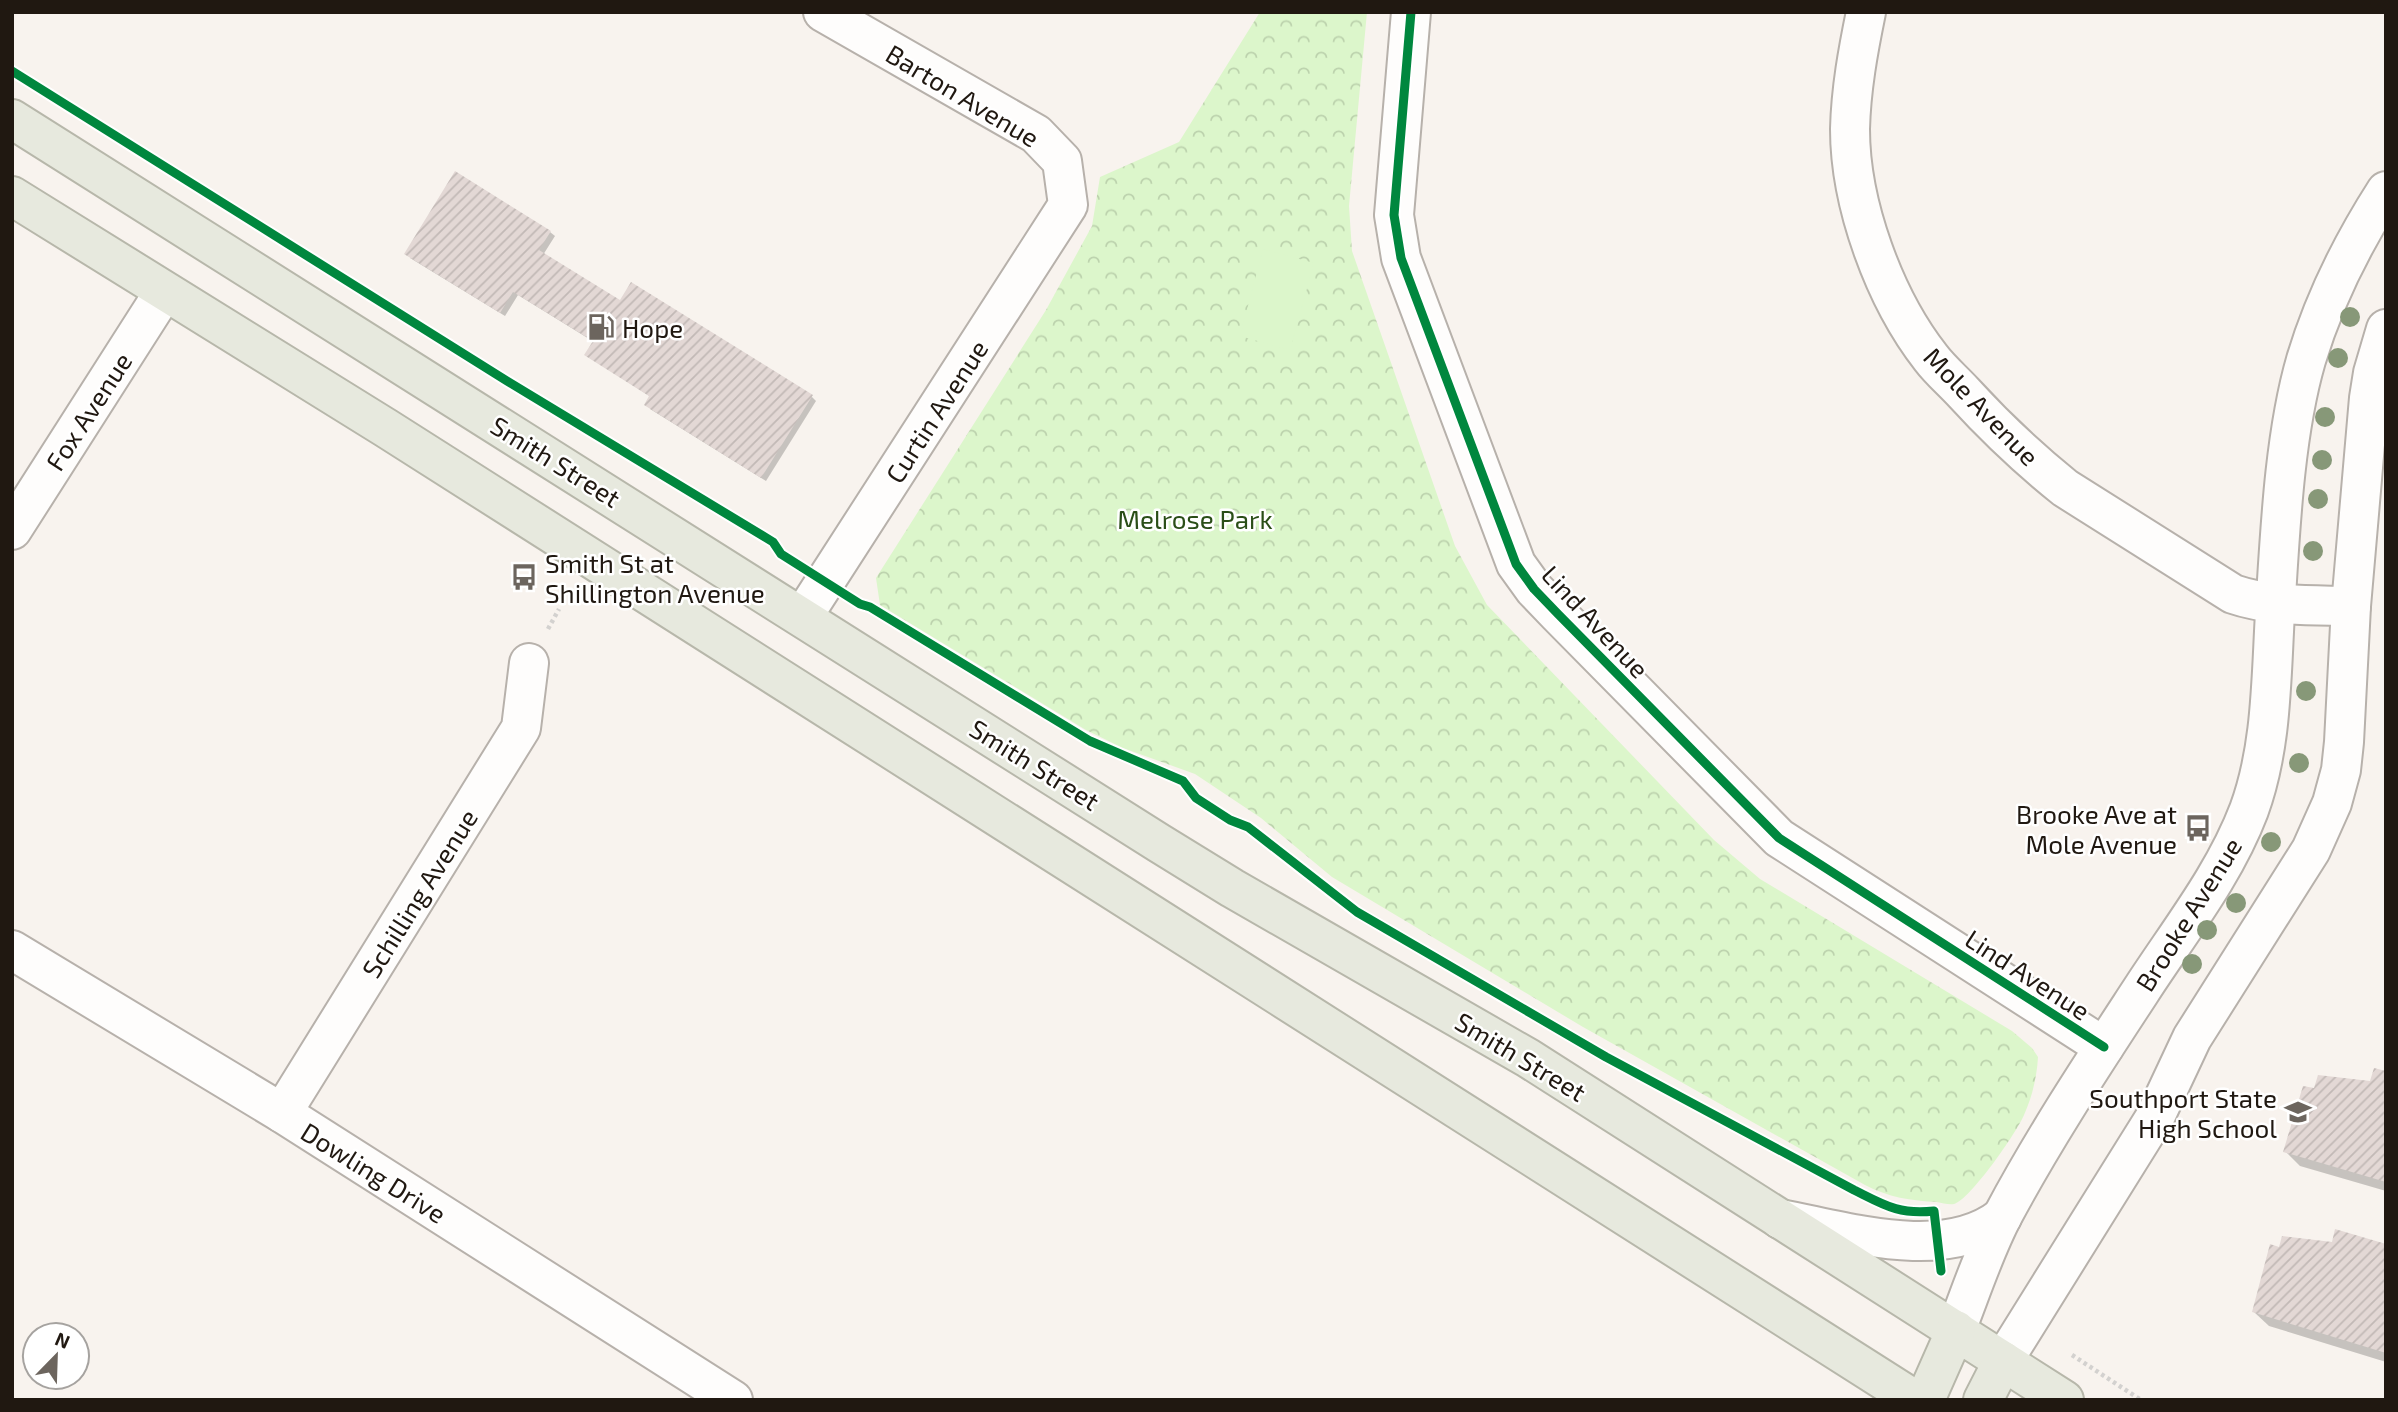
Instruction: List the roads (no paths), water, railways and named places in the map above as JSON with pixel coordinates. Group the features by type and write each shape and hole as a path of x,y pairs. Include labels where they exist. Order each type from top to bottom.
{"highway":[{"name":"Smith Street","path":"12,119 1170,849 1528,1058 2064,1400"},
{"path":"12,196 386,428 1915,1400"},
{"name":"Brooke Avenue","path":"1926,1400 1956,1330"},
{"path":"1983,1400 2003,1361"}],"street":[{"name":"Barton Avenue","path":"823,12 1036,134 1062,161 1068,205"},
{"name":"Lind Avenue","path":"1411,12 1394,215 1397,239 1401,258 1517,565 1534,589 1779,838 2104,1047"},
{"name":"Mole Avenue","path":"1866,12 1855,67 1850,130 1855,186 1882,270 1901,311 1930,357 1988,419 2065,488 2233,594 2276,604 2351,606"},
{"name":"Brooke Avenue","path":"1956,1330 2002,1217 2065,1108 2212,884 2241,830 2249,809 2265,755 2269,724 2288,456 2298,392 2306,360 2340,271 2358,235 2386,191"},
{"name":"Curtin Avenue","path":"803,617 1068,205"},
{"name":"Fox Avenue","path":"12,530 164,292"},
{"path":"2003,1361 2154,1119 2192,1038 2277,906 2325,821 2341,770 2351,606 2369,398 2386,329"},
{"name":"Schilling Avenue","path":"282,1113 521,728 529,663"},
{"name":"Dowling Drive","path":"12,950 282,1113 733,1400"},
{"path":"1780,1218 1886,1239 1927,1241 1981,1230 2002,1217"}],"place":[{"name":"Hope","path":"601,327"},
{"name":"Smith St at Shillington Avenue","path":"524,577"},
{"name":"Brooke Ave at Mole Avenue","path":"2198,828"},
{"name":"Southport State High School","path":"2298,1112"}],"park label":[{"name":"Melrose Park","path":"1195,518"}]}
